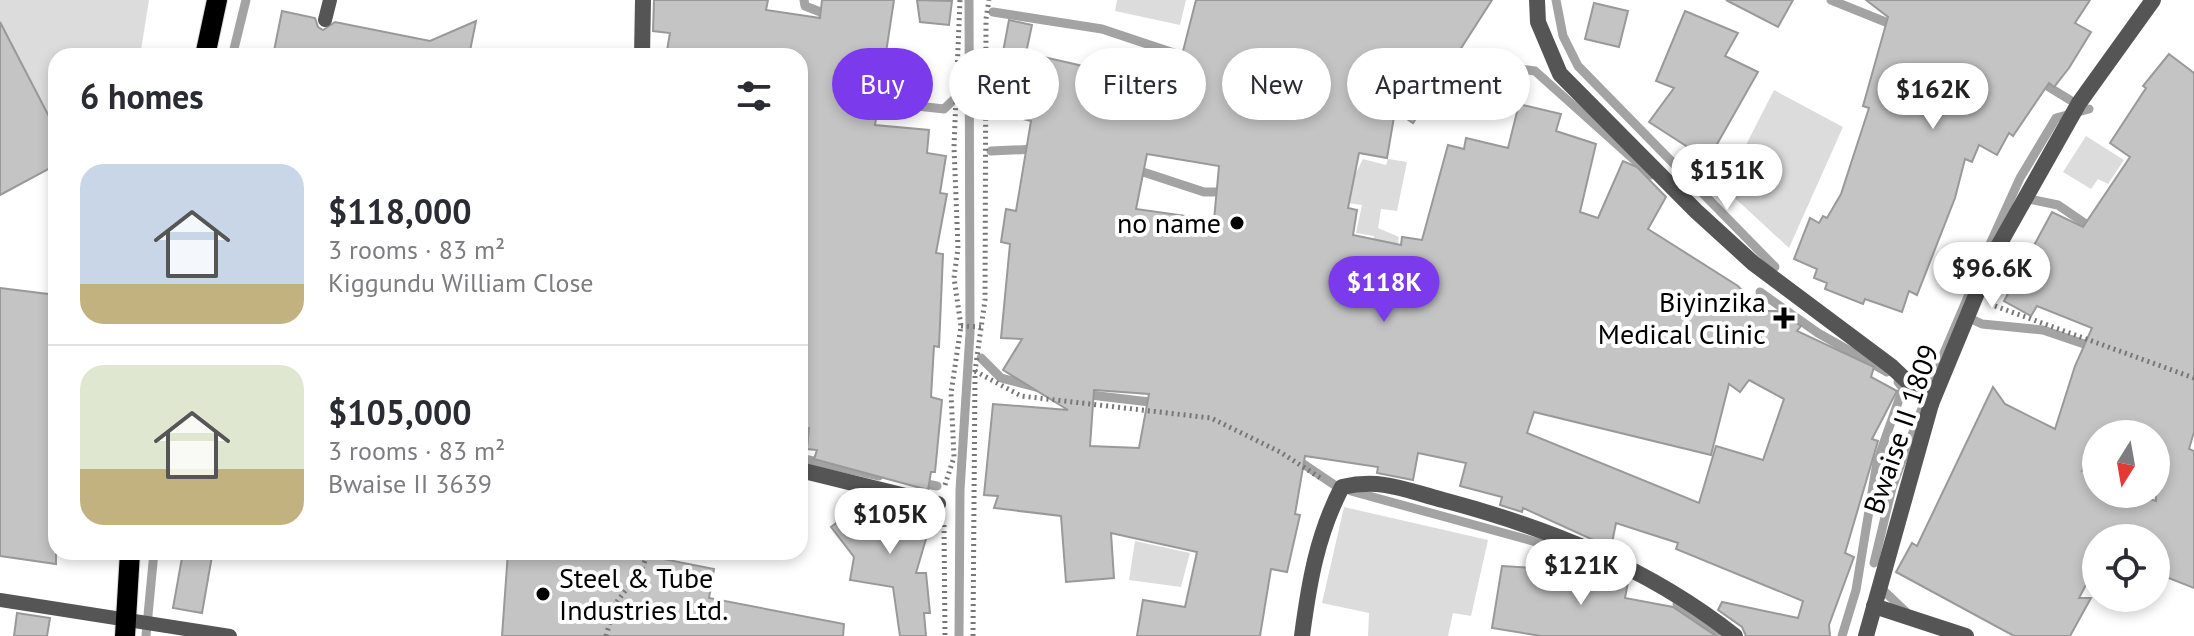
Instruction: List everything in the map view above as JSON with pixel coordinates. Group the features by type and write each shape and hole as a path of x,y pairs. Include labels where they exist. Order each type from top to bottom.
{"main road":[{"path":"207,48 217,0"},
{"path":"126,626 130,560"}],"street":[{"path":"642,48 643,0"},
{"path":"1537,0 1538,22 1560,74 1696,211 1753,263 1892,367 1931,404"},
{"name":"Bwaise II 1809","path":"1866,636 1931,404 1991,259 2072,115 2153,0"},
{"path":"808,472 938,504"},
{"path":"1302,636 1311,564 1341,490 1370,481 1565,539 1659,584 1735,636"},
{"path":"1874,606 1966,636"}],"lane":[{"path":"325,20 330,0"},
{"path":"0,600 126,626 230,636"}],"path":[{"path":"945,636 946,532 938,504 954,457 951,393 961,326 954,278 958,248 954,147 960,0"},
{"path":"973,636 975,371 983,327 986,19 989,0"},
{"path":"1976,299 2194,378"},
{"path":"961,326 983,327"},
{"path":"975,371 1021,396 1211,418 1280,452 1341,490"},
{"path":"606,636 615,604 642,569 645,560"}],"shaded area":[{"path":"0,0 149,0 141,48 48,48 48,117 0,26"},
{"path":"1117,0 1186,0 1180,25 1115,11"},
{"path":"1774,90 1843,127 1789,248 1724,188"},
{"path":"2086,136 2124,160 2108,184 2098,179 2091,189 2063,172"},
{"path":"1363,159 1386,165 1388,159 1407,162 1397,211 1381,209 1378,228 1399,237 1394,267 1370,271 1374,236 1356,233 1362,205 1341,202"},
{"path":"1344,507 1488,540 1471,616 1453,613 1448,636 1368,636 1369,613 1322,603"},
{"path":"1135,541 1190,553 1181,587 1129,580"}],"building":[{"path":"654,0 768,0 766,10 820,18 822,0 894,0 887,48 832,48 832,120 876,120 875,125 929,130 927,153 946,156 940,193 947,194 936,253 943,254 939,347 934,346 931,397 942,400 935,472 931,472 928,490 814,459 817,450 808,449 808,48 667,48 670,33 653,31"},
{"path":"917,0 952,1 949,25 920,22"},
{"path":"1196,0 1492,0 1461,48 1347,48 1347,120 1393,120 1387,158 1359,153 1348,208 1357,210 1353,235 1401,245 1402,237 1422,240 1448,145 1464,149 1466,138 1508,148 1515,120 1530,120 1530,107 1561,114 1556,131 1596,144 1580,212 1598,218 1623,161 1637,167 1666,197 1648,229 1738,286 1765,315 1768,311 1777,311 1801,326 1797,331 1874,367 1871,377 1897,391 1872,439 1878,441 1845,553 1854,557 1829,625 1830,636 1746,636 1742,627 1718,610 1722,602 1798,618 1803,601 1676,549 1678,543 1616,523 1611,548 1523,508 1522,512 1500,505 1502,497 1460,486 1466,463 1418,453 1413,480 1377,473 1378,467 1305,456 1295,514 1300,515 1287,572 1271,569 1260,636 1137,636 1143,600 1185,607 1197,552 1111,533 1114,578 1066,582 1061,516 994,508 998,496 984,495 993,404 1068,410 1003,370 1022,339 1001,338 1010,244 1001,242 1006,209 1016,211 1031,121 1027,120 1059,120 1059,61 1075,64 1075,120 1206,120 1206,48 1184,48","holes":["1147,154 1219,166 1214,220 1136,209","1749,380 1784,399 1763,460 1716,446 1699,503 1527,433 1534,412 1711,455 1729,384 1740,392","1094,390 1149,394 1139,448 1090,446"]},
{"path":"1726,0 1793,0 1778,27"},
{"path":"1866,0 2090,0 2075,23 2091,32 2069,68 2054,87 2049,83 2013,136 2009,133 1997,155 1979,145 1972,162 1965,159 1955,198 1917,295 1909,291 1902,312 1865,299 1863,304 1825,289 1827,283 1814,278 1817,269 1794,259 1810,218 1819,223 1823,216 1827,218 1841,194 1869,108 1863,106 1888,17"},
{"path":"1594,3 1628,11 1619,47 1585,39"},
{"path":"282,11 315,18 318,27 323,30 335,22 430,41 476,21 471,48 275,48"},
{"path":"1685,11 1738,33 1725,56 1758,72 1708,160 1649,122 1674,88 1656,81"},
{"path":"1009,20 1032,25 1027,48 1004,48"},
{"path":"0,22 48,115 48,169 0,195"},
{"path":"2169,54 2194,73 2194,432 2189,449 2194,451 2194,588 2170,579 2170,524 2082,524 2082,592 2079,598 2082,598 2083,612 2070,636 2014,636 1896,572 1912,543 1917,546 1993,387 2005,404 2055,429 2075,366 2092,328 2037,306 2031,316 2004,301 2052,212 2083,227 2130,157 2110,143 2146,88 2143,86"},
{"path":"0,288 48,294 48,560 56,560 56,564 0,556"},
{"path":"870,498 933,515 916,573 926,573 930,613 924,613 926,636 900,636 893,587 850,580 854,557 831,527"},
{"path":"182,560 211,560 202,613 173,608"},
{"path":"507,560 668,560 714,569 709,598 844,624 843,636 502,636"},
{"path":"1502,566 1606,573 1606,577 1628,582 1625,598 1673,607 1716,636 1541,636 1492,628"},
{"path":"17,613 50,618 47,636 14,636"}],"waterway":[{"path":"234,48 246,0"},
{"path":"804,0 805,6 823,13 823,21"},
{"path":"959,636 960,490 970,333 969,0"},
{"path":"1556,0 1563,36 1578,66 1775,267"},
{"path":"1831,0 1898,27"},
{"path":"993,12 1102,29 1159,48"},
{"path":"1451,47 1484,64 1535,71 1651,175"},
{"path":"2039,81 2070,100"},
{"path":"933,108 944,109 949,104"},
{"path":"1976,275 2020,178 2056,118 2089,109"},
{"path":"991,151 1038,149"},
{"path":"1134,169 1204,192 1223,192"},
{"path":"2024,198 2058,205 2093,229"},
{"path":"1760,292 1818,333 1887,372"},
{"path":"1932,381 1970,292"},
{"path":"1965,316 1982,324 2043,330 2093,347"},
{"path":"981,358 1001,378 1043,389"},
{"path":"1842,636 1856,590 1877,462 1903,388 1898,382"},
{"path":"1082,394 1158,403"},
{"path":"1874,563 1892,488 1927,395"},
{"path":"1293,457 1336,486"},
{"path":"808,460 879,476"},
{"path":"917,482 937,486"},
{"path":"1351,491 1587,556"},
{"path":"146,636 153,560"},
{"path":"1884,591 1906,612"},
{"path":"1677,604 1720,636"}],"place":[{"name":"no name","path":"1237,223"},
{"name":"Biyinzika Medical Clinic","path":"1784,318"},
{"name":"Steel & Tube Industries Ltd.","path":"543,594"}]}
